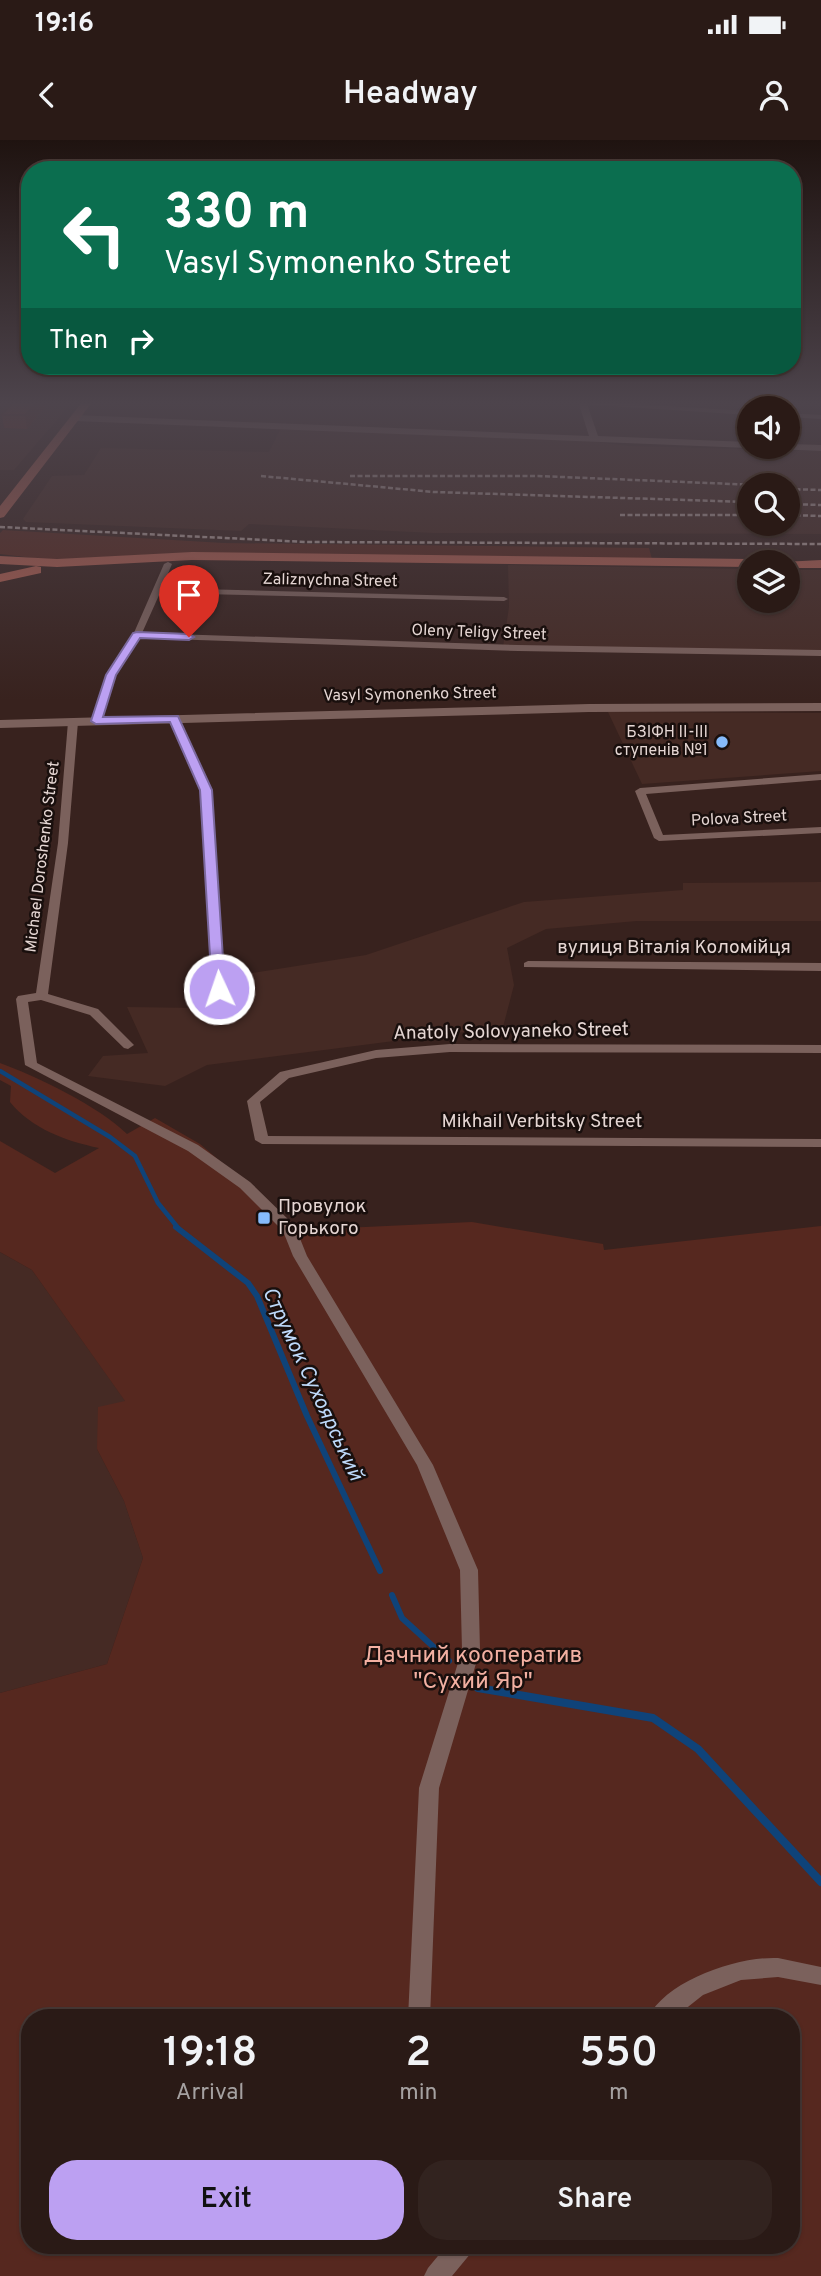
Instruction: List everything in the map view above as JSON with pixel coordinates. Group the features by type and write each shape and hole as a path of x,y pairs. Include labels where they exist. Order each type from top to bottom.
{"main road":[{"path":"0,562 46,563 192,556 737,563"},
{"path":"0,576 102,560"},
{"path":"0,562 4,568 0,576"},
{"path":"800,564 821,564"}],"street":[{"path":"96,721 111,675 137,635 168,564"},
{"name":"Zaliznychna Street","path":"155,590 505,599"},
{"name":"Oleny Teligy Street","path":"137,635 518,649 821,653"},
{"name":"Vasyl Symonenko Street","path":"0,724 589,708 821,707"},
{"path":"174,719 206,790 219,989"},
{"name":"Michael Doroshenko Street","path":"42,996 63,843 73,722"},
{"name":"Polova Street","path":"821,777 640,791 659,838 821,830"},
{"name":"вулиця Віталія Коломійця","path":"528,965 821,967"},
{"path":"128,1045 94,1012 42,996 22,999 31,1065 192,1148 244,1185 289,1229 306,1268 425,1465 469,1570 471,1650 429,1788 419,2009"},
{"name":"Anatoly Solovyaneko Street","path":"262,1140 253,1101 285,1075 376,1054 450,1048 821,1049"},
{"name":"Mikhail Verbitsky Street","path":"262,1140 821,1143"},
{"path":"667,2009 707,1983 740,1971 773,1967 821,1976"},
{"path":"436,2276 455,2254"}],"shaded area":[{"path":"35,501 737,501 737,534 433,533 249,524 241,531 26,522 23,519"},
{"path":"800,501 821,501 821,534 800,534"},
{"path":"508,565 737,569 737,613 800,613 800,570 821,570 821,652 503,647 509,607"},
{"name":"БЗІФН ІІ-ІІІ ступенів №1","path":"608,712 821,713 821,771 642,784"},
{"path":"821,882 821,921 637,921 546,929 507,948 514,985 503,1027 207,1065 165,1086 88,1076 103,1056 148,1053 127,1007 198,1008 243,1000 233,976 366,955 524,902 683,890 683,883"},
{"path":"0,1252 32,1270 126,1402 97,1449 124,1501 143,1558 107,1664 0,1693"}],"green space":[{"path":"3,530 224,543 649,548 652,559 179,553 49,560 0,554 0,533"},
{"name":"Дачний кооператив \"Сухий Яр\"","path":"0,1063 67,1093 101,1113 127,1134 155,1118 200,1144 301,1230 472,1222 603,1244 604,1250 821,1226 821,2276 0,2276 0,1693 107,1664 143,1558 124,1501 97,1449 98,1407 125,1401 32,1270 0,1252 0,1141 55,1173 99,1148 74,1142 29,1120 10,1102 11,1086 0,1080"}],"waterway":[{"name":"Струмок Сухоярський","path":"0,1071 110,1137 135,1156 158,1203 179,1229"},
{"name":"Струмок Сухоярський","path":"176,1227 248,1283 257,1296 307,1416 380,1571"},
{"name":"Струмок Сухоярський","path":"392,1595 402,1618 449,1661"},
{"name":"Струмок Сухоярський","path":"478,1688 653,1718 698,1749 821,1882"}],"railway":[{"path":"707,501 737,502"},
{"path":"800,504 821,505"},
{"path":"620,515 737,515"},
{"path":"800,515 821,516"},
{"path":"0,527 307,542 821,544"}],"place":[{"name":"БЗІФН ІІ-ІІІ ступенів №1","path":"722,742"},
{"name":"Провулок Горького","path":"264,1218"}],"route":[{"path":"189,637 137,635 111,675 96,721 174,719 206,790 219,989"}]}
